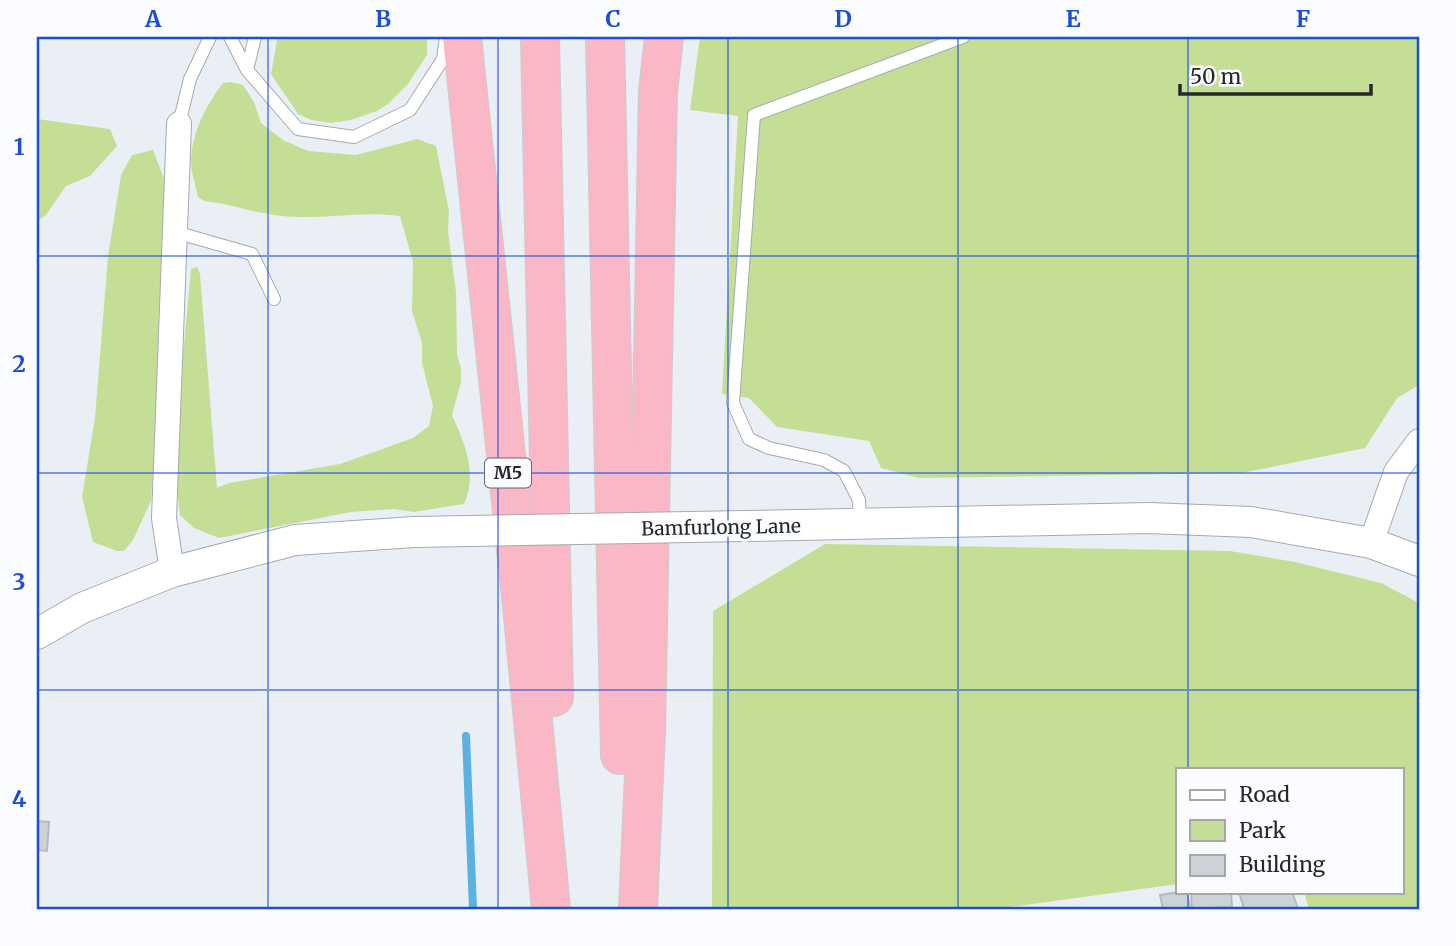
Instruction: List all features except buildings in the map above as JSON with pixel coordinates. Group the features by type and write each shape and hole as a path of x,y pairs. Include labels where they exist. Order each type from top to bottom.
{"highway":[{"name":"M5","path":"462,37 551,909"},
{"name":"M5","path":"540,37 559,909"},
{"path":"605,37 623,909"},
{"path":"638,909 646,731 658,92 664,37"}],"street":[{"path":"172,572 164,518 179,124"},
{"path":"1371,543 1396,472 1419,442"},
{"name":"Bamfurlong Lane","path":"37,635 82,608 172,572 295,540 414,531 1149,518 1251,522 1371,543 1419,561"}],"lane":[{"path":"179,124 190,79 210,37"},
{"path":"230,37 247,70 298,129 354,137 410,110 443,59 446,37"},
{"path":"247,70 255,37"},
{"path":"860,524 859,500 844,471 824,460 769,448 749,439 733,403 754,116 963,37"},
{"path":"175,232 252,254 274,299"}],"green space":[{"path":"280,37 427,37 427,55 408,84 388,104 351,120 331,123 311,120 298,114 271,74 277,40"},
{"path":"700,37 1419,37 1419,385 1397,398 1365,448 1242,473 919,478 881,468 869,441 777,427 749,398 722,394 738,116 690,110"},
{"path":"223,83 243,85 254,102 261,123 283,140 308,151 356,155 417,139 436,146 449,211 448,231 456,292 457,354 461,369 461,382 452,415 470,470 464,504 414,512 394,509 351,512 219,538 194,528 180,515 177,489 179,398 191,269 197,267 200,274 217,488 229,483 340,464 413,438 429,426 433,406 422,363 422,343 412,311 413,262 400,216 279,216 207,202 198,197 191,165 196,132 205,111"},
{"path":"37,119 110,129 117,146 90,176 66,186 46,215 37,221"},
{"path":"153,150 171,197 151,501 133,540 124,551 117,551 93,542 82,497 95,418 108,256 121,175 132,155"},
{"path":"825,544 1230,551 1295,562 1381,583 1419,603 1419,909 1309,909 1305,894 1404,894 1404,768 1176,768 1176,884 995,909 712,909 713,611"}],"waterway":[{"path":"466,736 473,909"}]}
